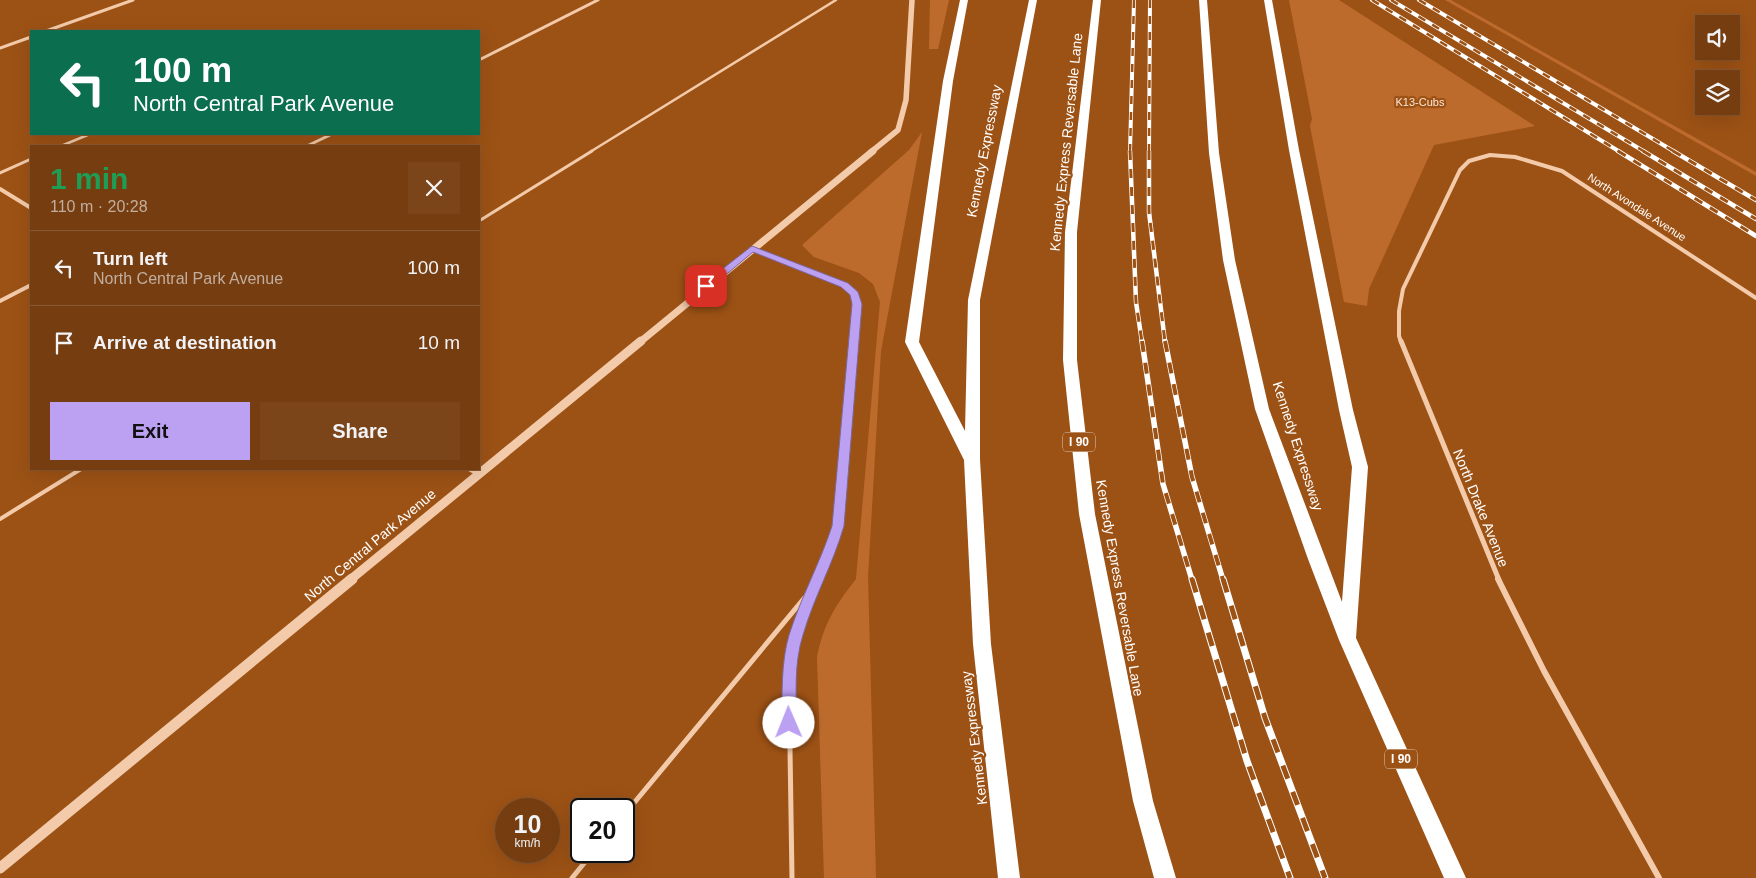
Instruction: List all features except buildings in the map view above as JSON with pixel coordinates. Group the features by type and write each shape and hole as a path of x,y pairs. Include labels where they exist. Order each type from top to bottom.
{"highway":[{"path":"964,0 948,81 912,342 972,460"},
{"name":"Kennedy Expressway","path":"1009,878 982,644 972,460 974,300 1033,0"},
{"name":"Kennedy Express Reversable Lane","path":"1097,0 1071,232 1070,360 1087,514 1143,801 1165,878"},
{"name":"Kennedy Expressway","path":"1203,0 1214,153 1229,260 1262,409 1316,560 1348,640 1455,878"},
{"path":"1268,0 1296,159 1346,410 1360,467 1348,640"}],"street":[{"path":"49,30 133,0"},
{"path":"480,59 598,0"},
{"name":"North Central Park Avenue","path":"480,466 898,130 906,100 912,0"},
{"path":"0,48 30,37"},
{"path":"309,145 330,135"},
{"name":"North Avondale Avenue","path":"1498,156 1538,162 1562,171 1756,298"},
{"name":"North Drake Avenue","path":"1498,156 1481,157 1469,161 1460,170 1403,289 1399,311 1399,336 1500,583 1544,671 1659,878"},
{"path":"0,189 30,207"},
{"path":"0,301 30,286"},
{"name":"North Central Park Avenue","path":"0,868 474,471"}],"lane":[{"path":"480,220 836,0"},
{"path":"63,145 88,135"},
{"path":"0,173 30,159"},
{"path":"752,249 844,285 854,294 857,304 838,526 829,557 814,586 796,636 789,685 792,878"},
{"path":"0,519 78,470"},
{"path":"635,802 814,586"},
{"path":"572,878 584,863"}],"green space":[{"path":"930,0 949,0 938,49 929,49"},
{"name":"K13-Cubs","path":"1289,0 1339,0 1535,126 1434,145 1369,289 1367,306 1344,302 1310,126 1312,119"},
{"path":"1445,0 1451,0 1756,172 1756,176"},
{"path":"922,132 881,351 868,577 876,878 824,878 817,657 823,634 831,615 856,579 880,302 873,284 859,273 814,257 802,245 909,150"}],"railway":[{"path":"1130,151 1134,0"},
{"path":"1149,152 1150,0"},
{"path":"1372,0 1620,152"},
{"path":"1391,0 1645,152"},
{"path":"1419,0 1675,152"},
{"path":"1130,151 1136,302 1142,342"},
{"path":"1618,151 1756,236"},
{"path":"1643,151 1756,219"},
{"path":"1673,151 1756,200"},
{"path":"1149,152 1149,212 1165,342"},
{"path":"1142,341 1163,484 1192,580"},
{"path":"1165,341 1192,477 1223,580"},
{"path":"1192,579 1247,761 1290,878"},
{"path":"1223,579 1265,718 1325,878"}],"route":[{"path":"706,286 752,249 844,285 854,294 857,304 838,526 829,557 814,586 796,636 789,685 789,723"}]}
